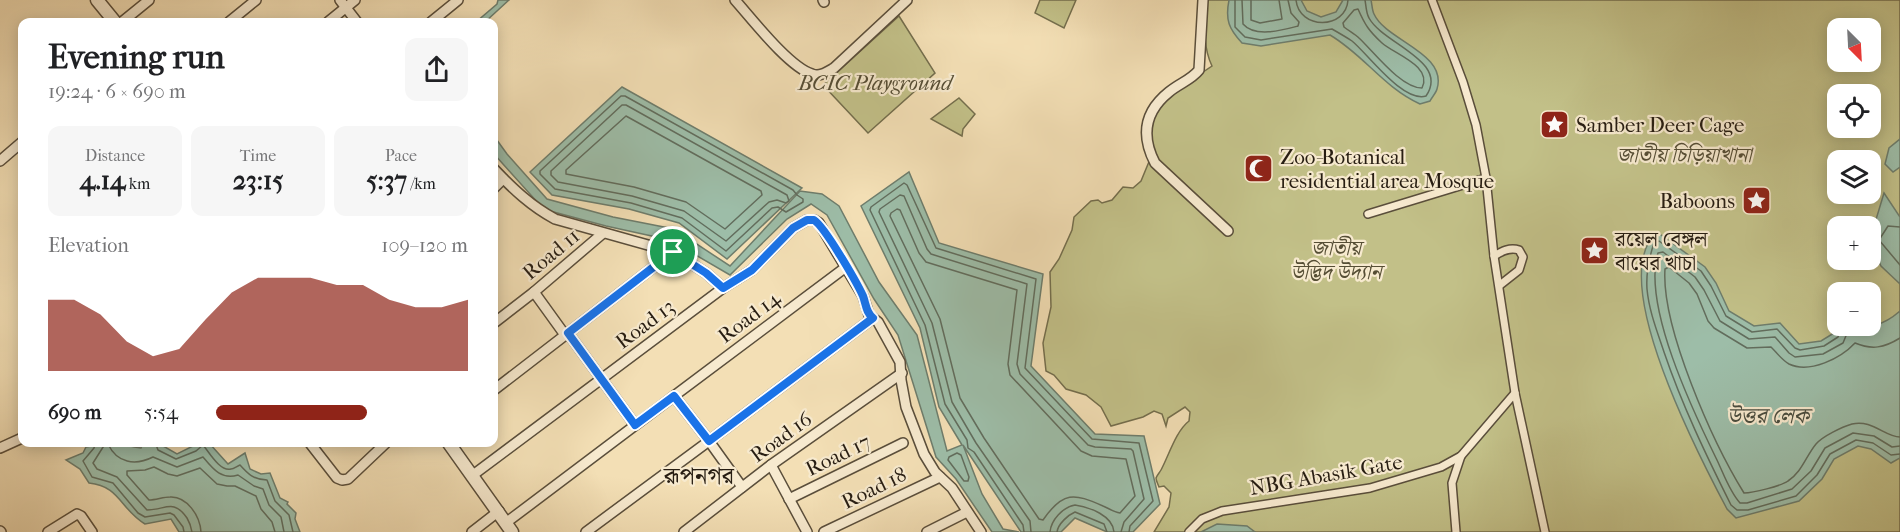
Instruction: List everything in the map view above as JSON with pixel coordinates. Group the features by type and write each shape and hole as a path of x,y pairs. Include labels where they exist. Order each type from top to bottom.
{"street":[{"path":"97,0 112,18"},
{"path":"127,18 149,0"},
{"path":"234,18 256,0"},
{"path":"331,18 343,4 355,0"},
{"path":"436,18 458,0"},
{"path":"735,0 789,59 802,70 814,75 834,68 907,0"},
{"path":"1203,0 1199,69 1192,78 1169,92 1161,100 1148,121 1147,138 1155,163 1228,231"},
{"path":"1432,0 1463,82 1476,125 1486,178 1494,256 1515,393 1545,532"},
{"path":"343,4 354,18"},
{"path":"0,161 18,145"},
{"path":"498,173 538,210 555,219 673,252 706,273 723,288"},
{"path":"1368,214 1486,178"},
{"path":"498,184 503,179"},
{"name":"Road 13","path":"473,475 723,288 752,270 793,228 807,220 819,223 846,267"},
{"name":"Road 11","path":"498,320 602,234"},
{"path":"1494,256 1501,251 1514,248 1519,250 1523,257 1519,270 1500,285"},
{"path":"498,387 673,252"},
{"path":"846,267 863,296 869,315 878,322 900,362 906,407 924,454 940,477 952,488 981,532"},
{"name":"Road 14","path":"635,425 846,267"},
{"path":"452,447 509,527 635,425 534,292"},
{"path":"586,532 873,318"},
{"name":"Road 16","path":"684,532 771,465 902,373"},
{"name":"NBG Abasik Gate","path":"1189,532 1202,519 1222,511 1370,488 1441,467 1461,456 1515,393"},
{"path":"674,396 742,487"},
{"path":"0,448 18,440"},
{"name":"Road 17","path":"789,499 903,443"},
{"path":"313,447 337,478 342,480 348,479 382,447"},
{"path":"1456,532 1452,483 1461,456"},
{"path":"771,465 807,532"},
{"name":"Road 18","path":"824,532 940,477"},
{"path":"472,532 499,511"},
{"path":"927,532 967,512"},
{"path":"48,532 77,514 92,532"}],"green space":[{"path":"1040,0 1076,0 1064,28 1035,13"},
{"path":"1206,0 1900,0 1900,532 1154,532 1169,507 1171,493 1164,486 1159,487 1156,478 1177,437 1189,421 1190,412 1185,407 1168,418 1166,426 1162,414 1154,411 1143,417 1111,426 1101,407 1086,395 1066,389 1054,375 1046,371 1043,343 1051,307 1050,272 1059,259 1072,230 1074,217 1091,201 1098,200 1102,203 1112,200 1123,187 1133,188 1141,181 1153,152 1149,133 1156,112 1170,94 1212,66 1205,42"},
{"name":"BCIC Playground","path":"899,16 935,73 868,133 823,85"},
{"path":"959,98 975,114 963,129 962,136 931,119"}],"water":[{"path":"498,0 509,0 489,18 481,18 497,4"},
{"path":"1229,0 1301,0 1307,11 1321,17 1336,12 1343,0 1371,0 1373,12 1381,23 1425,57 1433,66 1438,77 1436,90 1430,101 1420,104 1395,89 1330,35 1261,46 1242,43 1229,24"},
{"path":"622,87 802,188 727,259 679,223 629,209 552,195 530,172"},
{"path":"1900,139 1900,167 1893,172 1885,164 1889,148"},
{"path":"498,142 547,199 613,217 674,229 730,266 800,191 822,194 839,206 879,282 917,335 947,451 962,445 939,407 920,328 861,206 909,172 939,243 1043,274 1031,366 1095,434 1144,436 1160,504 1133,532 1107,532 1075,518 1061,532 1021,532 963,445 982,494 1003,529 1019,532 992,532 956,479 936,457 898,335 874,299 827,215 811,204 787,219 730,275 670,240 550,211 539,204 498,158"},
{"path":"1884,193 1900,217 1900,284 1881,266 1881,216 1877,216"},
{"name":"উত্তর লেক","path":"1657,232 1705,267 1716,283 1729,311 1754,326 1780,323 1799,344 1821,341 1829,336 1881,336 1881,323 1900,311 1900,458 1891,463 1871,449 1858,446 1834,459 1822,479 1799,501 1736,518 1727,509 1697,451 1662,369 1649,326 1642,288 1644,255"},
{"path":"86,447 165,447 177,454 191,447 213,447 228,464 245,453 250,469 261,474 270,473 280,498 288,502 287,504 296,513 295,519 300,532 179,532 171,519 145,524 130,512 114,493 99,485 89,483 80,469 66,460 83,453"},
{"path":"1217,524 1247,526 1255,532 1201,532"}],"place":[{"name":"Samber Deer Cage","path":"1555,125"},
{"name":"Zoo-Botanical residential area Mosque","path":"1259,169"},
{"name":"Baboons","path":"1756,201"},
{"name":"রয়েল বেঙ্গল বাঘের খাচা","path":"1594,251"}],"district":[{"name":"রূপনগর","path":"699,476"}],"route":[{"path":"807,220 814,220 824,230 863,296 869,315 873,318 709,441 674,396 635,425 568,333 673,252 706,273 723,288 752,270 793,228 807,220"}],"park label":[{"name":"জাতীয় চিড়িয়াখানা","path":"1684,155"},
{"name":"জাতীয় উদ্ভিদ উদ্যান","path":"1336,260"}]}
